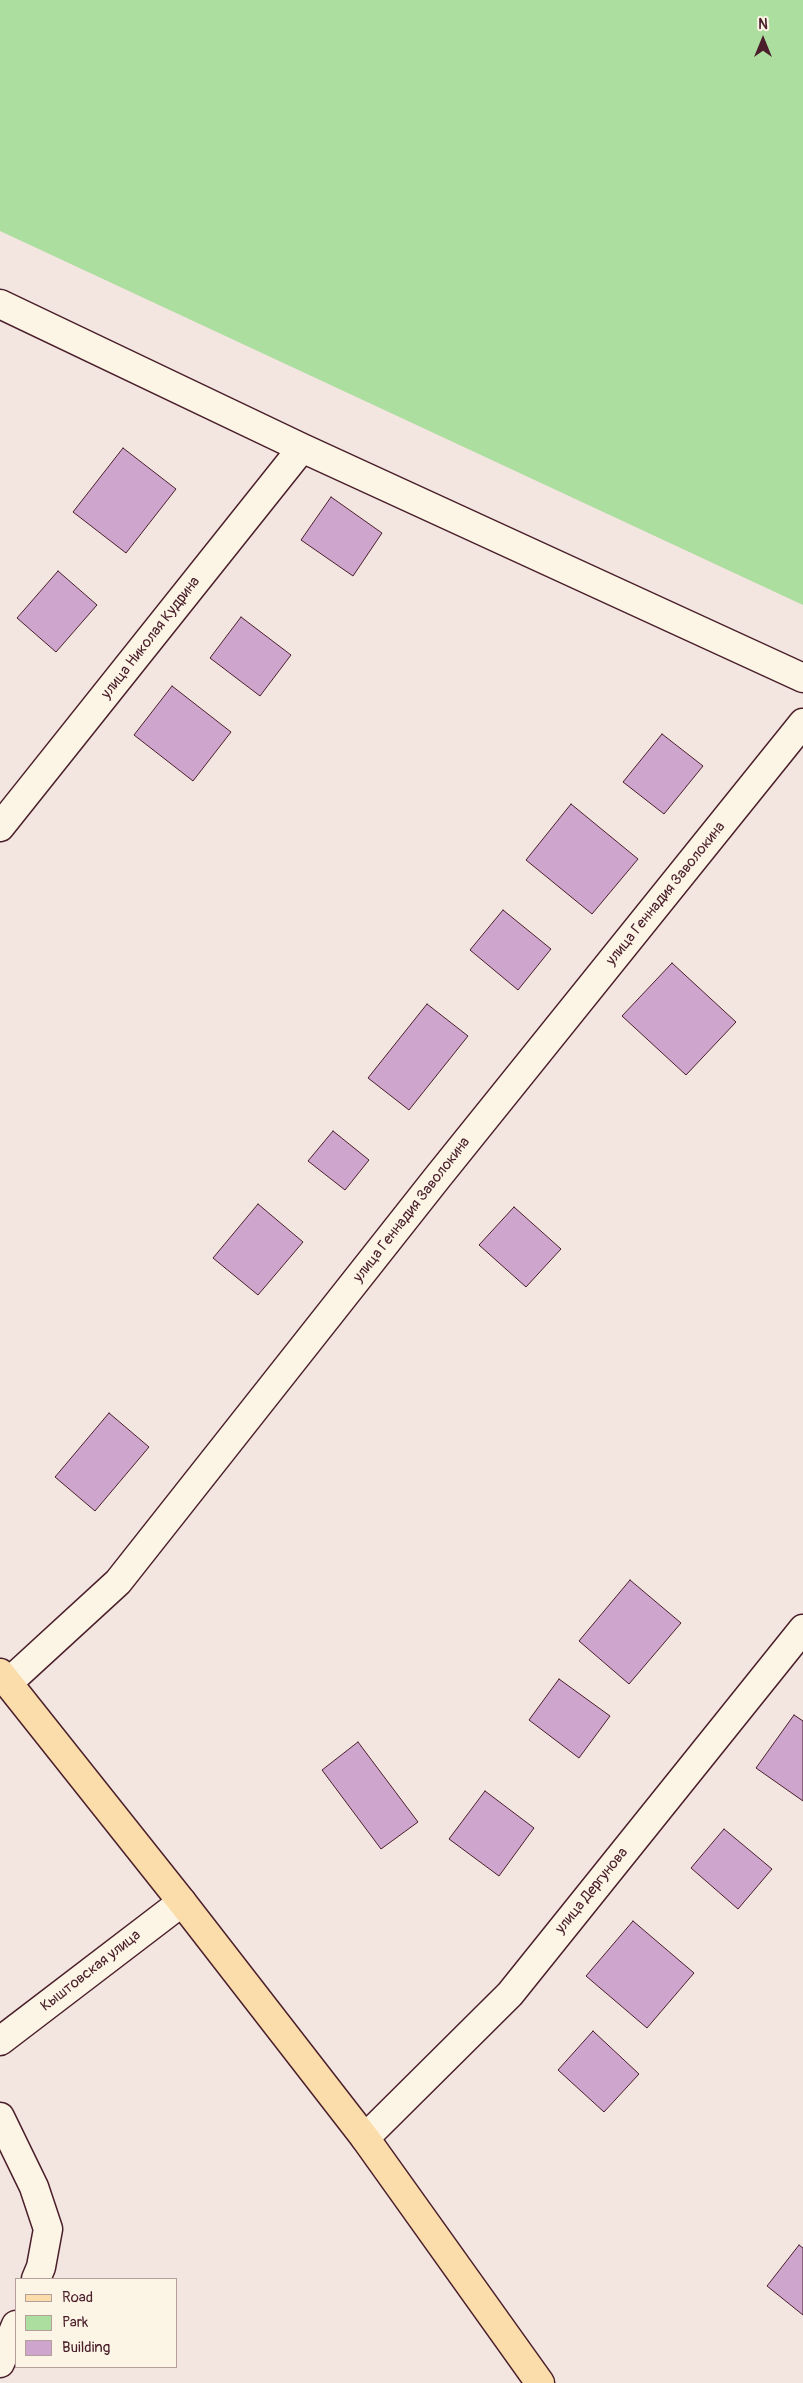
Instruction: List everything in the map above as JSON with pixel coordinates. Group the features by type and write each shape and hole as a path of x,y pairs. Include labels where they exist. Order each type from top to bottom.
{"main road":[{"path":"4,1678 182,1902 365,2138 540,2383"}],"street":[{"path":"0,304 302,448 803,678"},
{"name":"улица Николая Кудрина","path":"0,827 302,448"},
{"name":"улица Геннадия Заволокина","path":"4,1678 118,1582 437,1178 803,723"},
{"name":"улица Дергунова","path":"365,2138 510,1994 803,1629"},
{"name":"Кыштовская улица","path":"0,2041 182,1902"},
{"path":"0,2117 34,2187 48,2229 41,2267 36,2278"},
{"path":"0,2363 15,2327"}],"green space":[{"path":"0,0 803,0 803,605 0,231"}],"building":[{"path":"123,448 176,489 126,553 73,512"},
{"path":"331,497 382,533 353,576 301,540"},
{"path":"58,571 97,605 56,652 17,618"},
{"path":"241,617 291,655 260,696 210,658"},
{"path":"172,686 231,732 193,781 134,735"},
{"path":"662,734 703,766 664,814 623,782"},
{"path":"571,804 638,859 592,914 526,860"},
{"path":"503,910 551,949 518,990 470,950"},
{"path":"672,963 736,1022 686,1075 622,1016"},
{"path":"427,1004 468,1036 409,1110 368,1078"},
{"path":"333,1131 369,1160 345,1190 308,1161"},
{"path":"258,1204 303,1242 258,1295 213,1258"},
{"path":"514,1207 561,1249 526,1287 479,1245"},
{"path":"109,1413 149,1447 95,1511 55,1477"},
{"path":"630,1580 681,1623 629,1684 579,1641"},
{"path":"559,1679 610,1716 579,1758 529,1720"},
{"path":"794,1715 803,1721 803,1801 756,1768"},
{"path":"358,1742 418,1822 381,1849 322,1770"},
{"path":"485,1791 534,1828 499,1876 449,1839"},
{"path":"724,1829 772,1869 738,1909 691,1868"},
{"path":"633,1921 694,1973 647,2028 586,1976"},
{"path":"593,2031 639,2074 604,2112 558,2070"},
{"path":"799,2245 803,2248 803,2315 767,2286"}]}
